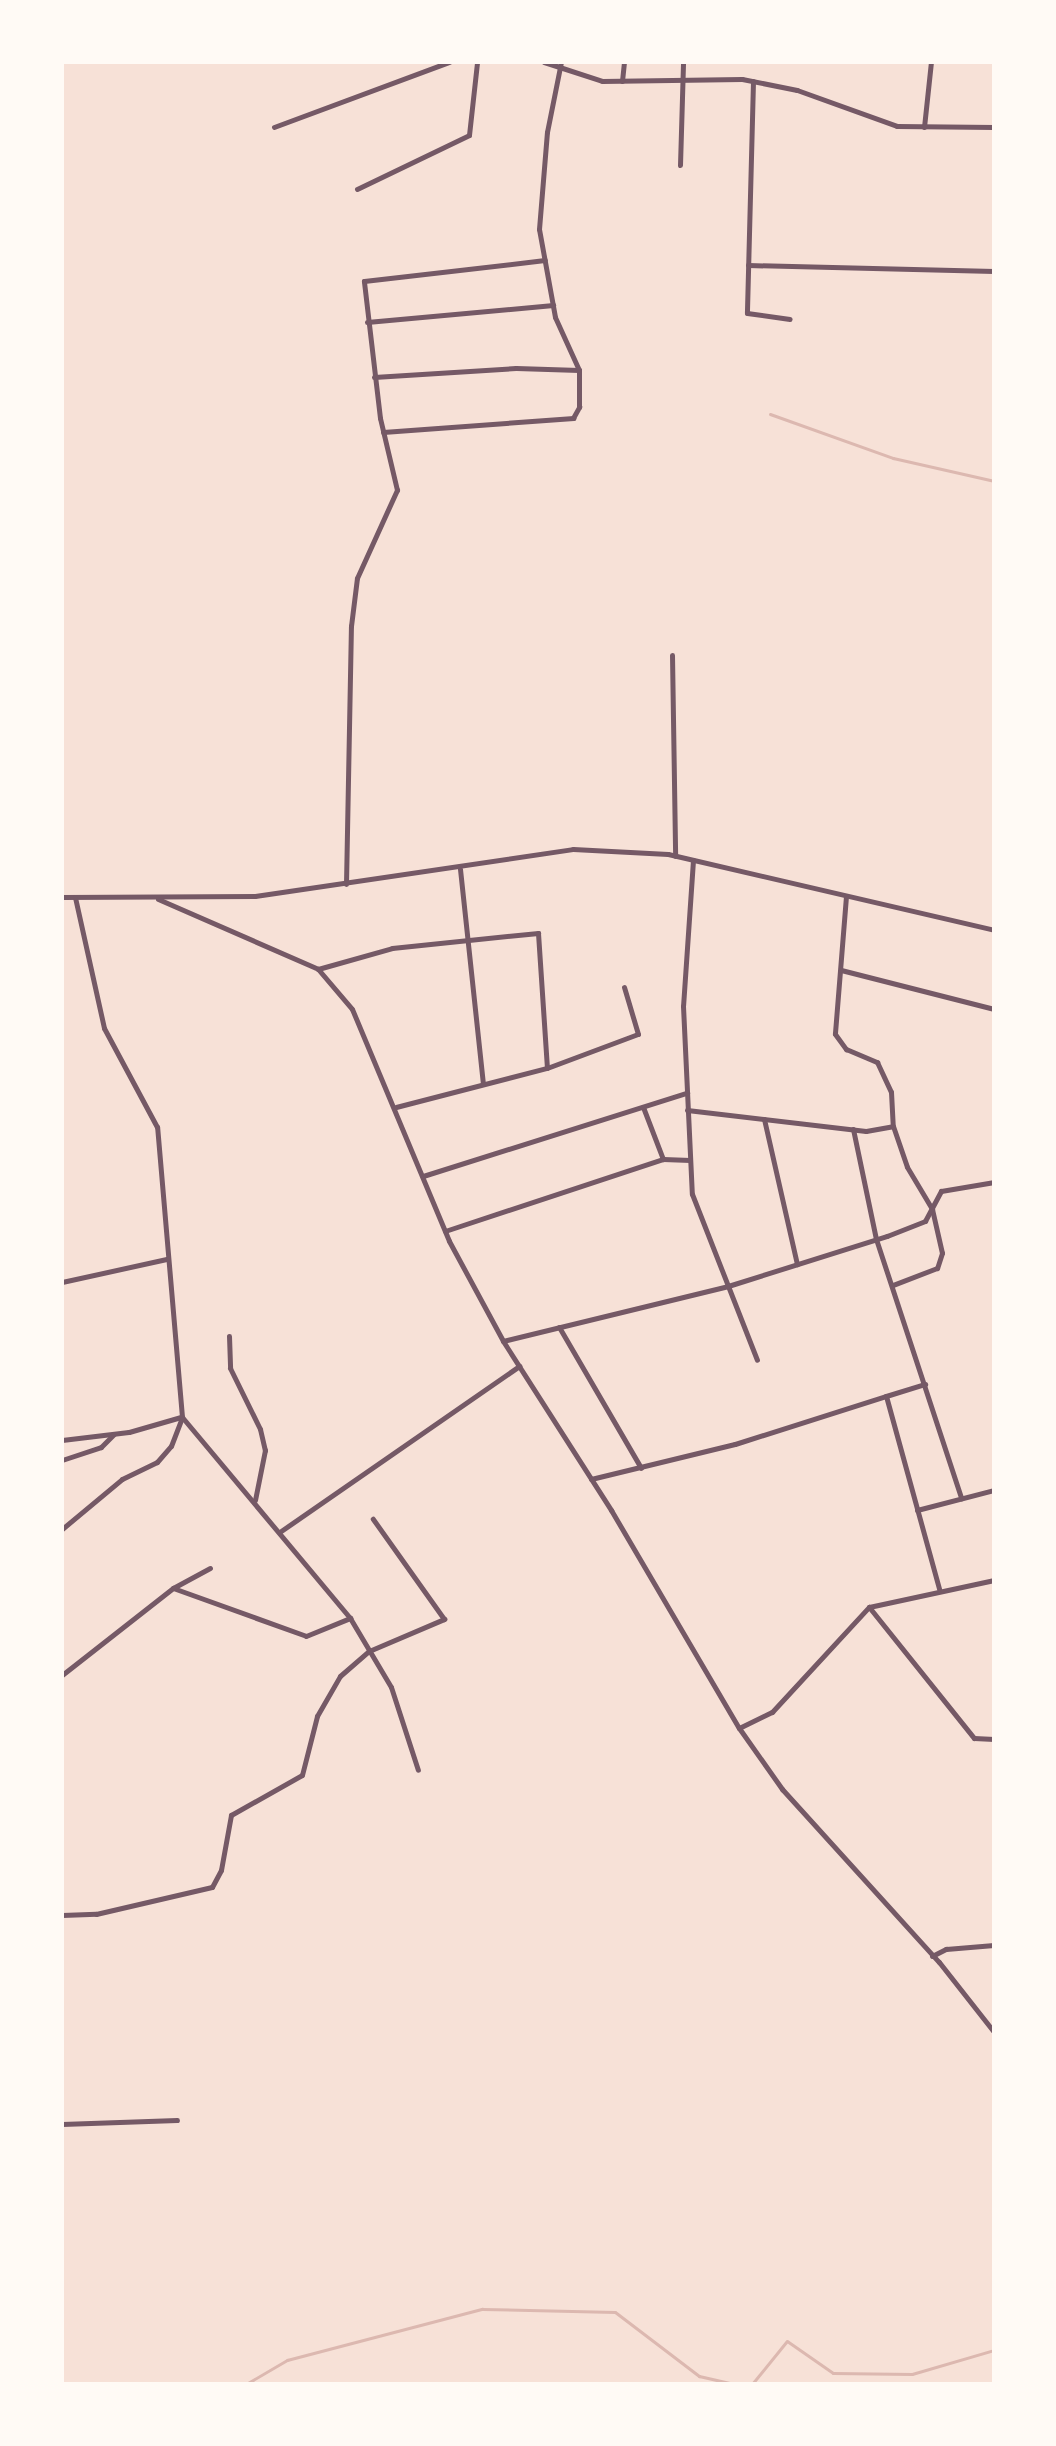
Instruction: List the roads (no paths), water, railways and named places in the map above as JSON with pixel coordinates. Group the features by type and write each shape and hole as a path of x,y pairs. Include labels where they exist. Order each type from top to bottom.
{"street":[{"path":"274,127 449,62"},
{"path":"357,189 469,135 477,62"},
{"path":"544,62 602,81 753,81 797,90 897,126 994,127"},
{"path":"622,81 624,62"},
{"path":"680,165 683,62"},
{"path":"924,127 931,62"},
{"path":"383,432 573,418 579,407 579,370 553,305 540,215 560,65"},
{"path":"753,81 747,313 790,319"},
{"path":"346,884 356,590 397,490 374,377 364,281 545,260"},
{"path":"748,265 994,271"},
{"path":"367,322 553,305"},
{"path":"374,377 516,368 579,370"},
{"path":"672,655 675,856"},
{"path":"62,897 158,899 255,896 460,869 573,849 675,856 994,930"},
{"path":"693,860 683,1006 692,1194 757,1360"},
{"path":"460,869 465,939 483,1084"},
{"path":"846,896 835,1034 846,1049 877,1062 891,1092 893,1126 907,1167 932,1209 941,1263 893,1285"},
{"path":"62,1529 122,1479 157,1462 171,1446 182,1417 157,1127 104,1028 75,897"},
{"path":"158,899 318,969 352,1009 396,1107 445,1231 503,1341 591,1479 739,1728 782,1789 932,1956 994,2032"},
{"path":"318,969 392,948 538,933 547,1068"},
{"path":"841,970 994,1009"},
{"path":"396,1107 547,1068 638,1034 624,987"},
{"path":"423,1176 687,1093"},
{"path":"643,1107 663,1159"},
{"path":"687,1110 853,1129 893,1126"},
{"path":"764,1119 797,1264"},
{"path":"853,1129 876,1239 961,1498"},
{"path":"445,1231 663,1159 690,1160"},
{"path":"503,1341 728,1286 876,1239 925,1221 941,1191 994,1182"},
{"path":"62,1282 167,1259"},
{"path":"559,1327 641,1468"},
{"path":"229,1336 230,1368 260,1429 265,1450 255,1500"},
{"path":"281,1531 519,1366"},
{"path":"591,1479 641,1468 925,1384"},
{"path":"886,1396 939,1589"},
{"path":"62,1440 114,1434 182,1417"},
{"path":"182,1417 281,1531 350,1618 391,1687 418,1770"},
{"path":"62,1460 101,1447 114,1434"},
{"path":"917,1510 994,1490"},
{"path":"62,1915 96,1914 212,1887 221,1870 231,1815 302,1775 328,1693 353,1661 444,1619 373,1519"},
{"path":"62,1675 173,1588 210,1568"},
{"path":"739,1728 772,1712 869,1607 939,1589 994,1580"},
{"path":"173,1588 253,1612 306,1636 350,1618"},
{"path":"869,1607 974,1738 994,1739"},
{"path":"932,1956 946,1949 994,1945"},
{"path":"62,2124 177,2120"}],"waterway":[{"path":"770,414 893,458 994,481"},
{"path":"246,2384 287,2360 482,2309 615,2312 699,2376 735,2384"},
{"path":"752,2384 787,2341 833,2373 912,2374 994,2350"}]}
